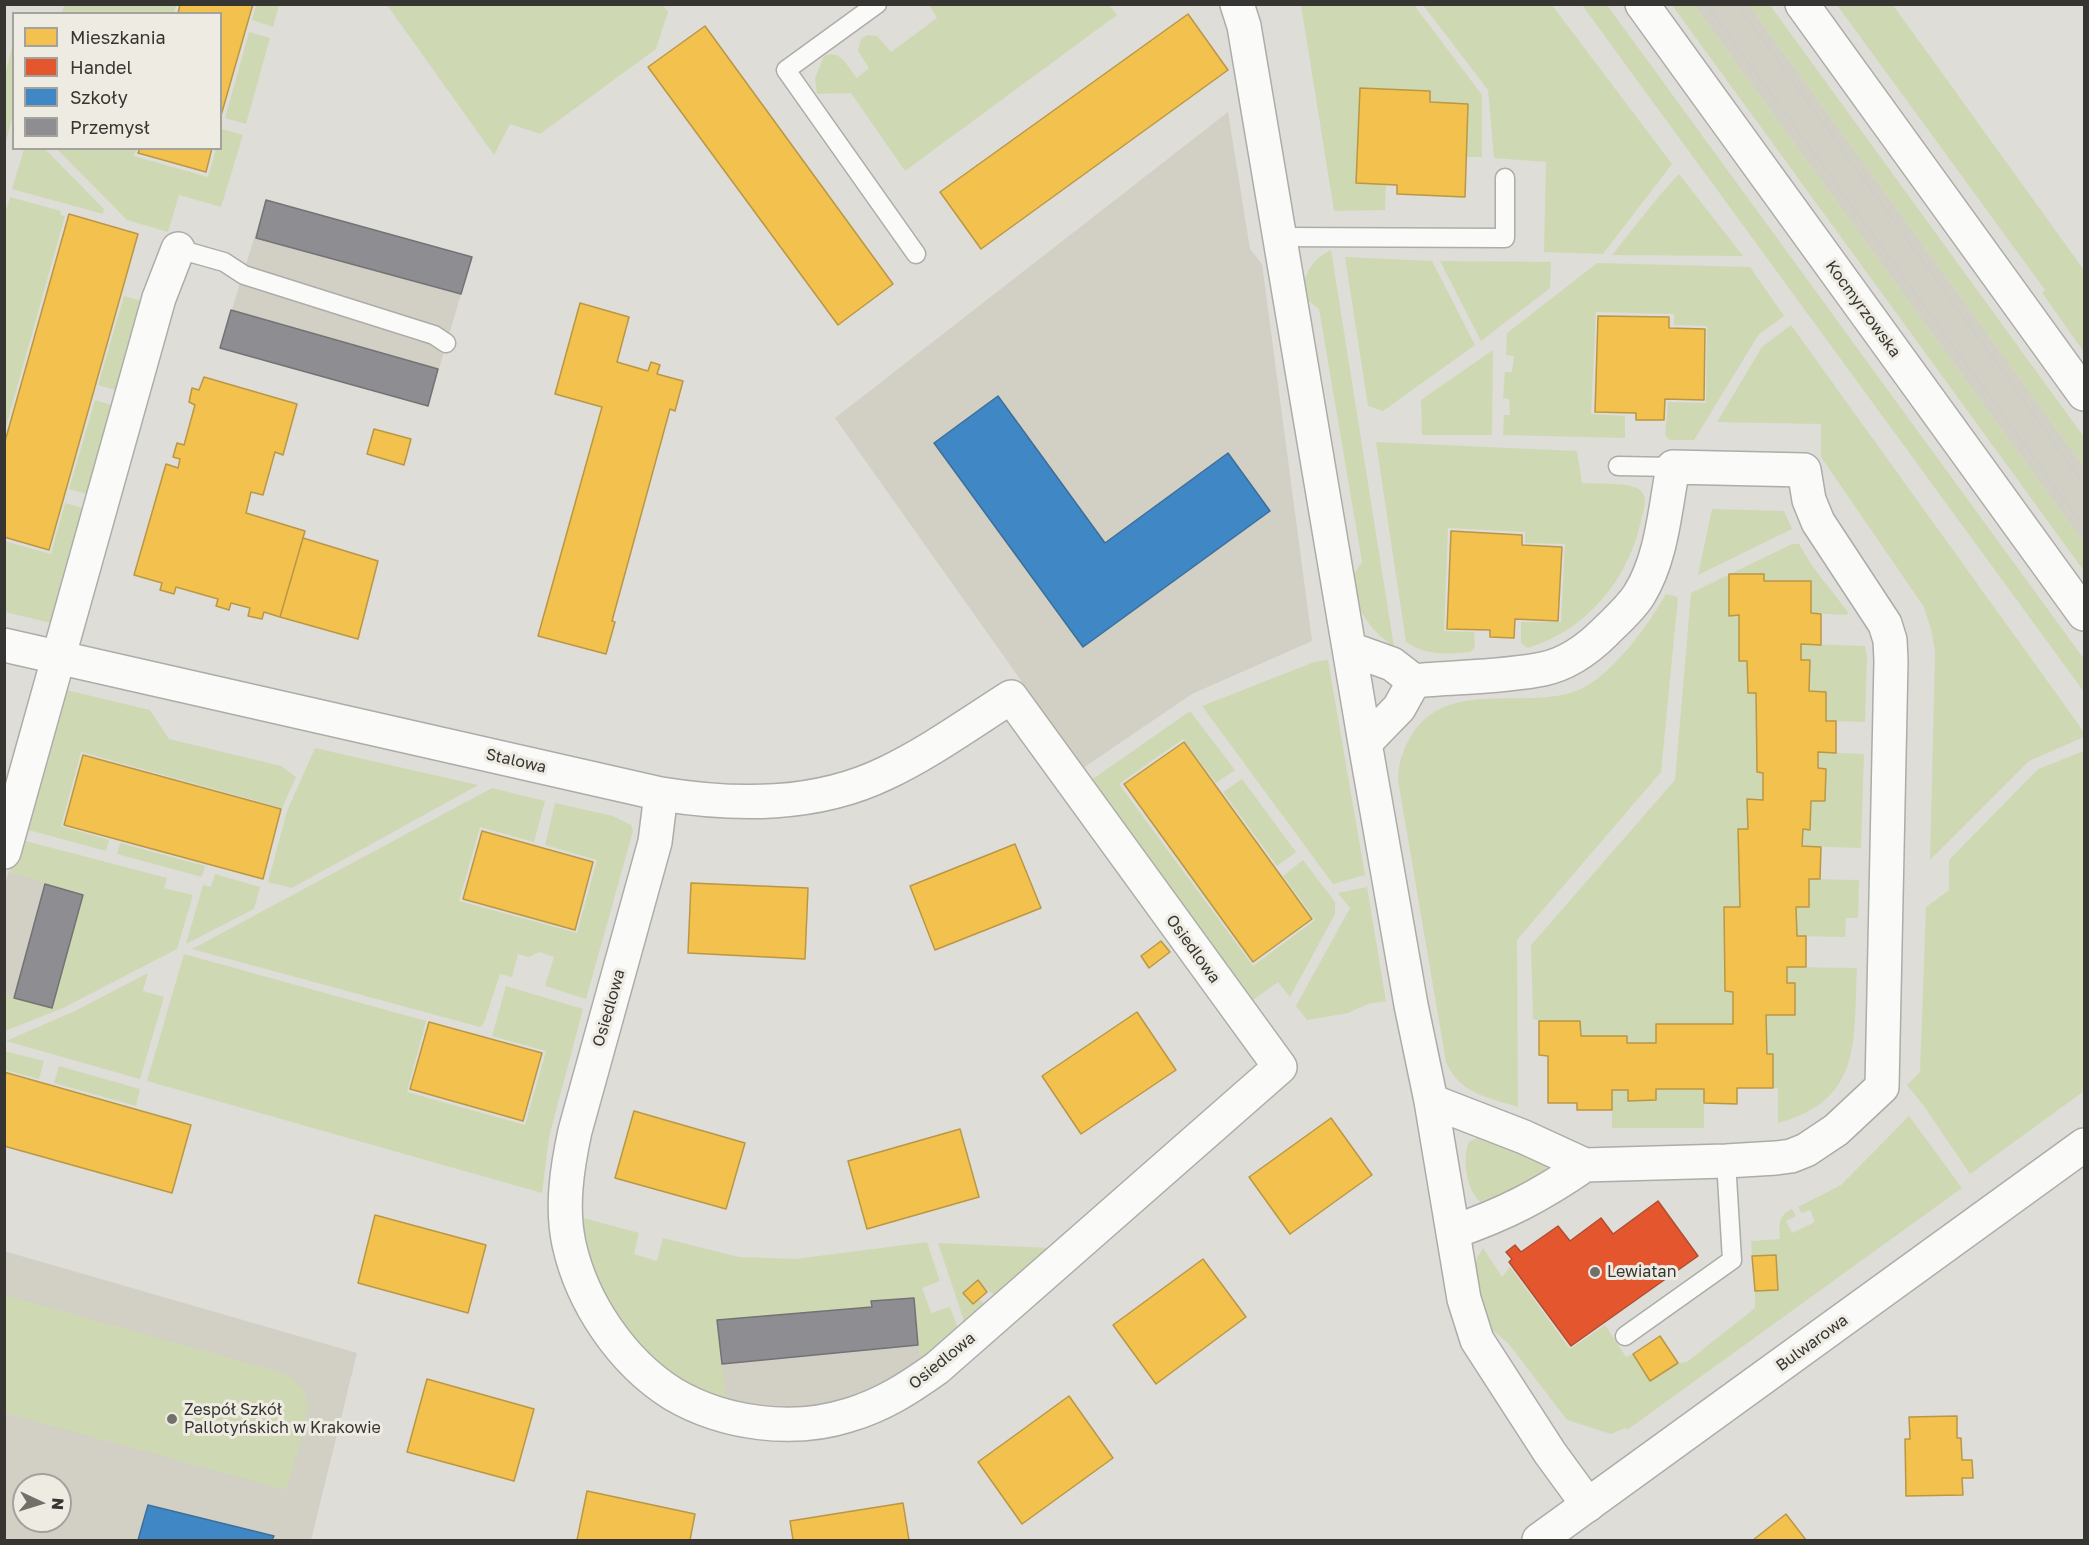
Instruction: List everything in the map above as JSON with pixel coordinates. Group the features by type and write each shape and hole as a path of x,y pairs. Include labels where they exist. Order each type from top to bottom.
{"street":[{"path":"1238,4 1246,37 1365,743 1411,1005 1431,1101 1464,1299 1478,1340 1550,1454 1588,1505"},
{"name":"Kocmyrzowska","path":"1642,4 2085,614"},
{"path":"1802,4 2085,394"},
{"path":"4,852 159,298 178,249"},
{"path":"1350,649 1392,664 1414,681 1542,669 1569,660 1599,638 1629,609 1648,579 1659,544 1672,467 1804,470 1809,500 1818,522 1876,608 1890,640 1881,1087 1836,1130 1806,1150 1791,1156 1726,1161 1584,1165 1524,1137 1431,1101"},
{"name":"Stalowa","path":"4,645 661,794 698,800 785,801 852,786 884,774 918,756 1011,696"},
{"path":"1365,743 1399,708 1414,681"},
{"name":"Osiedlowa","path":"661,794 655,842 570,1151 565,1207 569,1244 577,1272 585,1292 606,1327 635,1362 651,1378 673,1394 715,1412 762,1422 803,1424 849,1415 897,1396 937,1368 1280,1067 1011,696"},
{"name":"Bulwarowa","path":"1539,1540 2085,1145"},
{"path":"1453,1232 1495,1218 1547,1191 1584,1165"}],"lane":[{"path":"877,4 786,70 916,254"},
{"path":"1280,237 1504,238 1505,178"},
{"path":"178,249 224,262 244,275 434,335 446,343"},
{"path":"1618,466 1672,467"},
{"path":"1625,1336 1732,1260 1726,1161"}],"shaded area":[{"path":"1694,5 1749,5 2084,467 2084,543"},
{"path":"1228,112 1250,249 1262,264 1312,641 1192,694 1083,768 835,418"},
{"path":"266,200 472,257 428,406 220,348"},
{"path":"9,871 83,895 52,1008 5,995 4,887"},
{"name":"Zespół Szkół Pallotyńskich w Krakowie","path":"4,1251 357,1353 311,1540 5,1540"},
{"path":"914,1298 921,1367 905,1379 819,1411 726,1404 717,1320 871,1307 871,1301"}],"green space":[{"path":"64,4 176,5 174,12 62,12"},
{"path":"256,5 279,5 273,27 252,20"},
{"path":"387,5 663,5 668,12 656,49 540,134 510,124 494,155"},
{"path":"929,5 1109,5 1117,15 905,171 851,93 817,94 815,78 824,56 830,54 844,60 857,78 869,68 858,51 861,39 867,35 877,36 891,52 937,18"},
{"path":"1301,5 1414,5 1482,95 1482,157 1466,157 1468,104 1430,102 1430,91 1361,88 1356,183 1386,184 1385,210 1334,211"},
{"path":"1423,5 1552,5 1672,164 1603,254 1544,252 1546,162 1494,158 1488,90"},
{"path":"1582,5 1607,5 2084,659 2084,692"},
{"path":"1672,5 1694,5 2084,543 2084,571"},
{"path":"1749,5 1770,5 2084,437 2084,467"},
{"path":"1837,5 1893,5 2084,270 2084,352 2042,293 2045,290"},
{"path":"249,32 270,38 246,124 225,118"},
{"path":"12,48 12,118 5,146 5,75"},
{"path":"222,129 243,135 221,207 179,195 168,232 127,220 58,150 136,150 134,156 208,177 216,150 222,150"},
{"path":"24,150 46,150 104,209 103,214 12,189"},
{"path":"1679,174 1743,256 1612,255 1659,196"},
{"path":"10,197 61,211 60,215 65,216 5,430 4,218"},
{"path":"1331,250 1394,647 1377,633 1365,618 1350,580 1362,562 1319,309 1302,296 1304,281 1310,269 1319,258"},
{"path":"1345,257 1432,261 1475,345 1383,411 1368,406"},
{"path":"1440,261 1551,262 1550,288 1481,341"},
{"path":"1597,263 1750,267 1784,316 1759,334 1694,440 1670,440 1665,436 1668,402 1706,403 1707,326 1674,325 1674,314 1596,312 1591,414 1625,416 1625,438 1503,435 1504,415 1510,415 1509,399 1503,398 1505,372 1512,372 1514,356 1506,355 1507,333"},
{"path":"124,296 148,303 123,392 98,385"},
{"path":"1791,325 2084,732 2084,737 2029,761 1930,860 1935,652 1924,607 1821,457 1821,424 1717,422 1762,347"},
{"path":"1493,350 1492,435 1422,435 1421,400"},
{"path":"95,400 118,407 94,496 69,489"},
{"path":"1376,442 1577,451 1582,483 1636,487 1643,493 1645,501 1635,543 1615,583 1586,616 1548,640 1527,648 1521,643 1521,622 1561,622 1565,544 1525,543 1525,532 1448,528 1444,631 1474,632 1475,647 1470,652 1445,653 1421,650 1406,642"},
{"path":"65,503 89,510 51,623 5,612 4,541 51,554"},
{"path":"1712,509 1784,511 1792,529 1698,575"},
{"path":"1792,544 1799,544 1813,567 1848,612 1847,615 1811,613 1810,581 1764,581 1764,574 1730,574"},
{"path":"1729,575 1730,616 1739,615 1739,661 1747,661 1748,693 1756,693 1757,772 1763,773 1763,800 1747,800 1748,829 1740,907 1724,908 1725,991 1733,992 1733,1024 1657,1024 1656,1043 1627,1043 1627,1036 1581,1036 1580,1021 1533,1019 1531,945 1675,780 1691,593"},
{"path":"1666,594 1678,597 1661,772 1517,940 1518,1107 1485,1097 1459,1081 1446,1062 1398,780 1403,751 1411,736 1427,717 1446,706 1467,701 1559,695 1581,689 1593,682 1629,647"},
{"path":"1801,644 1865,646 1867,657 1865,722 1826,721 1826,692 1809,691 1810,661 1801,660"},
{"path":"1328,660 1365,875 1333,884 1202,706 1314,662"},
{"path":"62,689 150,710 169,739 281,766 296,777 282,808 81,752 61,826 109,840 106,851 21,828"},
{"path":"1190,711 1235,770 1216,783 1183,739 1119,784 1253,966 1315,920 1283,876 1303,860 1335,902 1335,914 1290,997 1278,982 1249,1003 1090,781"},
{"path":"315,748 478,785 292,888 268,882 287,811"},
{"path":"2084,751 2084,1091 1970,1174 1907,1085 1920,1072 1926,907 1949,890 1949,860 2038,769"},
{"path":"1818,752 1864,754 1861,848 1802,846 1803,829 1809,830 1811,801 1825,801 1826,769 1818,768"},
{"path":"1242,779 1296,852 1277,866 1223,792"},
{"path":"492,788 545,801 534,842 480,827 459,901 577,933 597,860 545,845 555,803 613,816 631,825 633,831 586,999 545,986 554,957 539,952 529,957 518,954 512,977 500,974 484,1023 480,1027 192,949"},
{"path":"18,839 167,878 164,888 193,895 177,949 63,1008 5,1031 5,995 52,1008 83,896 9,871"},
{"path":"120,843 205,866 202,877 117,854"},
{"path":"215,874 260,887 254,909 186,944 203,885 211,887"},
{"path":"1809,879 1859,880 1858,918 1846,918 1845,937 1797,936 1796,907 1809,907"},
{"path":"1367,887 1386,1001 1368,1004 1348,1013 1307,1020 1296,1006 1350,908 1338,893"},
{"path":"184,954 426,1021 407,1092 525,1125 546,1051 492,1036 506,986 583,1009 549,1137 542,1193 147,1081"},
{"path":"1787,967 1857,968 1855,1019 1848,1064 1840,1083 1826,1099 1806,1113 1778,1123 1778,1088 1773,1088 1773,1055 1767,1054 1766,1015 1795,1014 1795,983 1787,983"},
{"path":"148,973 143,991 164,997 140,1079 6,1041 77,1010"},
{"path":"4,1051 44,1061 39,1079 5,1070"},
{"path":"59,1066 140,1089 136,1106 54,1083"},
{"path":"1656,1089 1704,1089 1704,1128 1612,1128 1612,1090 1628,1090 1629,1101 1656,1100"},
{"path":"1909,1116 1962,1188 1627,1430 1625,1428 1611,1434 1567,1420 1508,1343 1479,1315 1475,1268 1477,1258 1483,1248 1502,1277 1510,1267 1570,1349 1605,1325 1626,1357 1633,1354 1650,1381 1678,1363 1687,1362 1755,1308 1755,1291 1778,1290 1776,1255 1752,1256 1751,1241 1780,1239 1782,1218 1787,1211 1792,1209 1796,1216 1786,1221 1792,1233 1815,1222 1810,1210 1802,1213 1798,1207 1841,1185"},
{"path":"1481,1136 1547,1164 1545,1176 1487,1205 1480,1202 1470,1187 1466,1158 1469,1142"},
{"path":"576,1216 639,1233 634,1254 657,1261 663,1238 739,1257 796,1259 927,1242 940,1281 922,1288 931,1313 950,1307 960,1334 921,1367 914,1298 872,1301 872,1307 718,1320 726,1404 656,1367 607,1310"},
{"path":"938,1243 1050,1248 999,1299 978,1281 964,1292 973,1304 980,1299 988,1308 966,1327"},
{"path":"4,1295 280,1372 292,1378 305,1393 307,1412 286,1490 5,1413"}],"building: Mieszkania":[{"path":"180,4 253,4 222,112 222,12 178,12"},
{"path":"1188,14 1228,70 981,249 940,192"},
{"path":"705,26 893,284 838,325 648,67"},
{"path":"1360,88 1430,91 1430,102 1468,104 1465,197 1397,194 1397,185 1356,183"},
{"path":"139,150 212,150 206,172 138,153"},
{"path":"69,214 138,234 49,550 4,537 4,445"},
{"path":"580,303 629,317 617,362 648,371 651,362 660,365 657,374 683,381 675,411 670,409 612,621 615,622 606,654 538,636 602,407 555,394"},
{"path":"1598,316 1669,317 1669,328 1705,329 1704,400 1665,399 1664,420 1636,420 1636,413 1595,412"},
{"path":"204,377 297,404 283,455 275,452 263,495 251,492 246,513 305,531 280,617 264,612 262,619 248,616 250,608 231,603 229,610 216,606 218,599 176,587 174,594 160,590 162,583 134,575 166,464 178,468 180,459 173,457 177,443 184,445 195,405 189,402 192,388 199,390"},
{"path":"374,429 411,439 404,465 367,454"},
{"path":"1451,531 1522,535 1522,545 1562,547 1558,621 1515,619 1514,638 1490,637 1490,630 1447,629"},
{"path":"303,538 378,561 358,639 280,617"},
{"path":"1729,574 1764,574 1764,581 1811,581 1811,613 1821,614 1821,645 1801,644 1801,660 1810,660 1809,691 1826,692 1826,721 1836,721 1836,753 1818,752 1818,768 1826,769 1825,801 1811,801 1810,830 1803,829 1802,846 1821,847 1820,879 1809,879 1809,907 1796,907 1797,936 1806,936 1806,967 1787,967 1787,983 1795,983 1795,1015 1766,1015 1767,1054 1773,1054 1773,1088 1737,1088 1737,1104 1704,1103 1704,1089 1656,1089 1656,1100 1628,1101 1628,1090 1612,1090 1612,1110 1577,1110 1577,1103 1548,1103 1548,1056 1539,1055 1539,1021 1580,1021 1581,1036 1627,1036 1627,1043 1656,1043 1656,1024 1733,1024 1733,992 1725,991 1724,907 1740,907 1738,829 1748,829 1747,799 1763,800 1763,773 1757,772 1756,693 1748,693 1747,661 1739,661 1739,615 1729,616"},
{"path":"1184,742 1312,919 1253,962 1124,784"},
{"path":"83,755 281,809 263,879 64,825"},
{"path":"482,831 593,862 575,930 463,899"},
{"path":"1015,844 1041,908 935,950 910,886"},
{"path":"691,883 808,888 805,959 688,953"},
{"path":"1161,941 1170,952 1149,968 1141,956"},
{"path":"1137,1012 1176,1070 1081,1134 1042,1076"},
{"path":"429,1022 542,1053 523,1121 410,1089"},
{"path":"4,1072 191,1125 172,1193 4,1146"},
{"path":"634,1111 745,1143 726,1209 615,1178"},
{"path":"1331,1118 1372,1175 1290,1234 1249,1177"},
{"path":"960,1129 979,1197 867,1229 848,1161"},
{"path":"375,1215 486,1245 468,1313 358,1283"},
{"path":"1776,1255 1778,1290 1755,1291 1752,1256"},
{"path":"1203,1259 1246,1317 1156,1384 1113,1325"},
{"path":"978,1280 987,1292 973,1304 963,1293"},
{"path":"1660,1336 1678,1363 1650,1381 1633,1354"},
{"path":"427,1379 534,1409 514,1481 407,1452"},
{"path":"1069,1396 1113,1458 1022,1524 978,1462"},
{"path":"1957,1416 1957,1438 1961,1438 1962,1460 1972,1460 1973,1478 1962,1478 1963,1495 1906,1496 1905,1439 1910,1439 1909,1417"},
{"path":"587,1491 695,1514 690,1540 577,1540"},
{"path":"903,1503 909,1540 793,1540 790,1521"},
{"path":"1786,1514 1806,1540 1753,1540"}],"building: Handel":[{"path":"1658,1201 1698,1256 1571,1346 1509,1262 1512,1259 1506,1252 1515,1245 1521,1252 1558,1226 1570,1241 1601,1218 1613,1234"}],"building: Szkoły":[{"path":"998,396 1105,543 1228,453 1270,511 1083,647 934,443"},
{"path":"148,1505 274,1536 272,1540 138,1540"}],"building: Przemysł":[{"path":"266,200 472,257 461,294 256,238"},
{"path":"231,310 438,369 428,406 220,348"},
{"path":"45,884 83,895 52,1008 14,998"},
{"path":"914,1298 918,1345 722,1364 717,1320 872,1307 871,1301"}],"tram line":[{"path":"1706,4 2084,527"},
{"path":"1737,4 2084,484"}],"place":[{"name":"Lewiatan","path":"1595,1272"},
{"name":"Zespół Szkół Pallotyńskich w Krakowie","path":"172,1419"}]}
